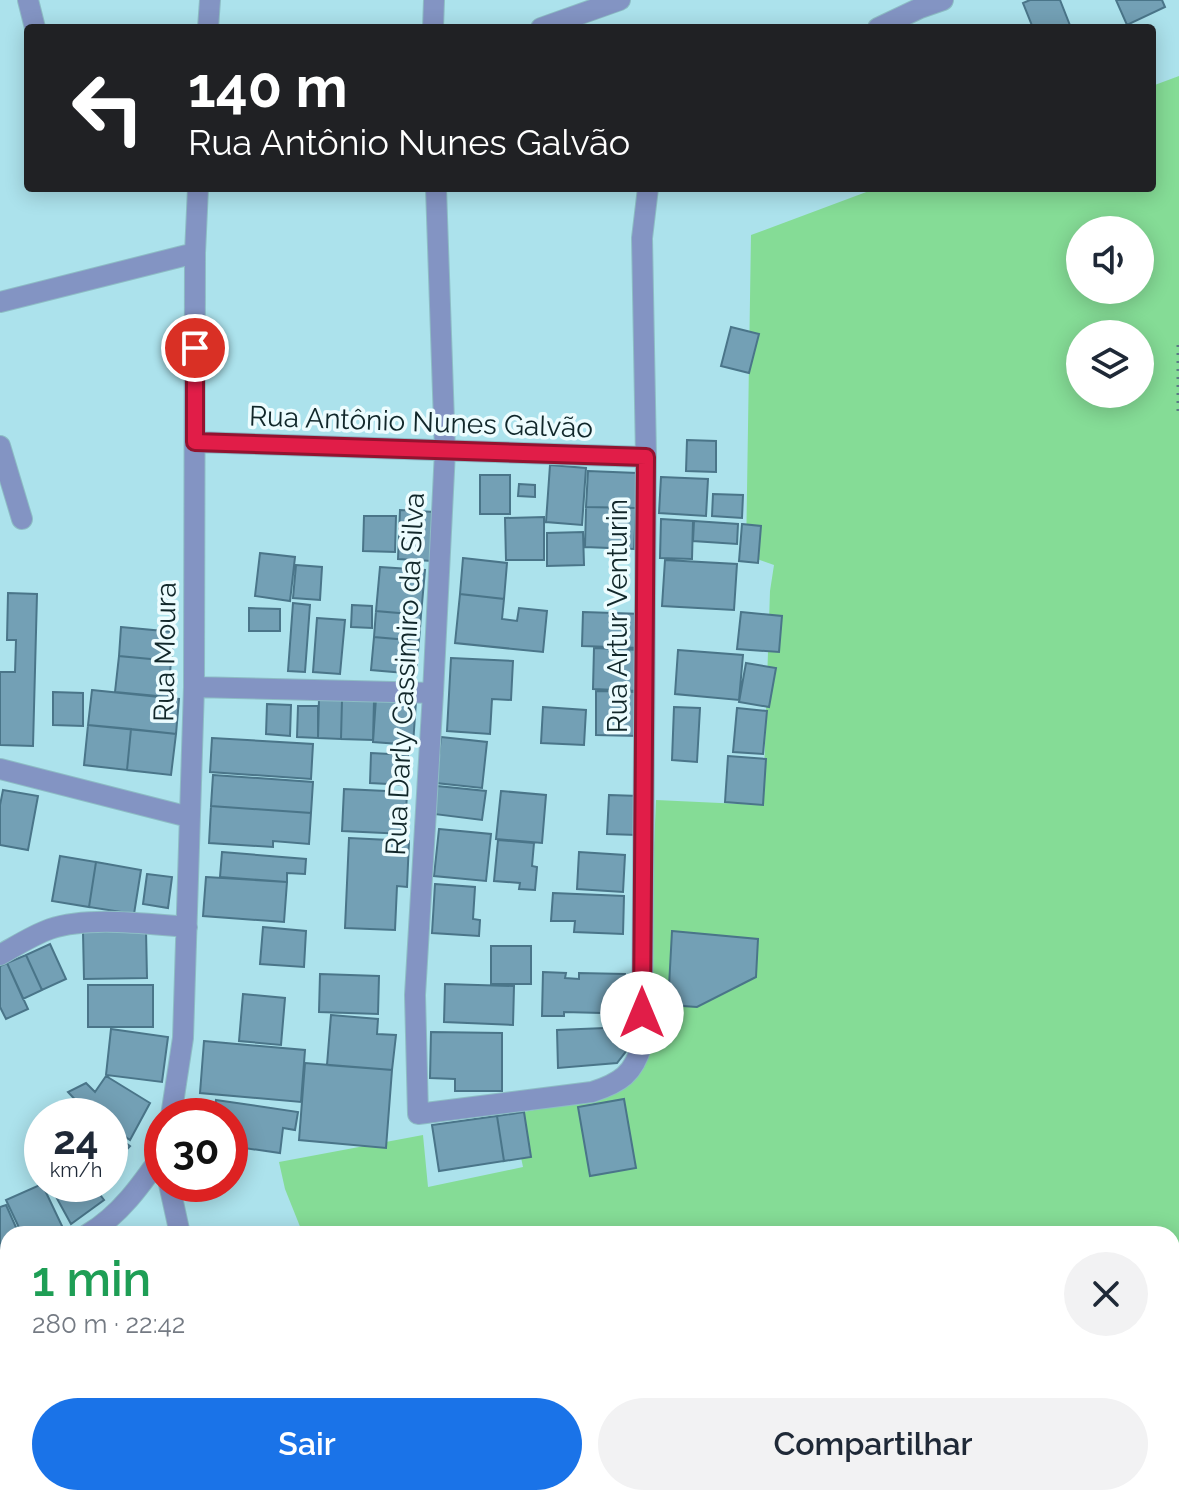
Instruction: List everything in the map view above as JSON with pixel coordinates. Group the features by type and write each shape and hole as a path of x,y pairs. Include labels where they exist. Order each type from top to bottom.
{"street":[{"path":"28,0 34,24"},
{"path":"208,24 210,0"},
{"path":"433,24 434,0"},
{"path":"567,24 620,0"},
{"path":"886,24 943,0"},
{"name":"Rua Moura","path":"174,1098 183,1038 194,687 198,192"},
{"name":"Rua Darly Cassimiro da Silva","path":"418,1114 415,995 445,451 436,192"},
{"name":"Rua Artur Venturin","path":"418,1114 592,1092 613,1085 628,1073 638,1060 642,1044 646,457 642,238 648,192"},
{"path":"0,302 195,253"},
{"name":"Rua Antônio Nunes Galvão","path":"195,442 646,457"},
{"path":"0,446 22,519"},
{"path":"194,687 433,693"},
{"path":"0,769 189,817"},
{"path":"0,955 48,930 75,923 187,927"},
{"path":"101,1226 123,1206 144,1179"},
{"path":"173,1202 178,1226"}],"path":[{"path":"1179,345 1179,413"}],"green space":[{"path":"1179,76 1179,1226 300,1226 285,1189 279,1162 423,1135 428,1187 523,1167 512,1114 600,1098 645,1057 656,800 763,805 770,591 774,565 746,555 751,235 866,192 1156,192 1156,85"}],"building":[{"path":"1030,0 1060,0 1069,24 1031,24 1023,3"},
{"path":"1116,0 1162,0 1165,7 1127,24"},
{"path":"731,327 759,334 749,373 721,366"},
{"path":"687,440 716,441 716,472 686,471"},
{"path":"550,465 586,468 582,525 546,522"},
{"path":"588,471 637,473 636,508 586,507"},
{"path":"480,475 510,475 510,514 480,514"},
{"path":"661,477 708,479 706,516 659,513"},
{"path":"519,484 535,485 535,497 518,496"},
{"path":"713,494 743,495 742,518 712,516"},
{"path":"586,507 636,508 634,549 585,547"},
{"path":"400,510 434,512 432,561 398,559"},
{"path":"364,516 396,516 395,552 363,551"},
{"path":"544,517 544,560 506,560 505,518"},
{"path":"661,519 693,521 692,559 660,558"},
{"path":"694,521 738,524 737,544 693,541"},
{"path":"742,524 761,526 758,563 739,561"},
{"path":"583,532 584,565 547,566 547,533"},
{"path":"260,553 295,557 290,601 255,596"},
{"path":"463,558 507,563 504,599 460,594"},
{"path":"665,560 737,564 734,610 662,606"},
{"path":"296,565 322,567 320,600 293,598"},
{"path":"380,567 425,570 421,615 376,611"},
{"path":"8,593 37,594 33,746 0,745 0,672 15,672 16,640 7,640"},
{"path":"460,594 504,599 502,619 517,621 519,608 547,611 543,652 455,643"},
{"path":"293,603 310,605 305,672 288,671"},
{"path":"352,605 372,606 372,628 351,627"},
{"path":"249,608 280,609 280,631 249,631"},
{"path":"376,611 421,615 419,641 374,637"},
{"path":"583,612 643,614 642,648 582,646"},
{"path":"741,612 782,616 779,652 737,649"},
{"path":"317,618 345,620 340,674 313,672"},
{"path":"121,627 174,632 171,661 119,656"},
{"path":"374,637 419,641 416,674 371,670"},
{"path":"594,648 641,650 639,691 593,689"},
{"path":"678,650 743,655 739,700 675,694"},
{"path":"119,656 171,661 168,697 115,692"},
{"path":"451,658 513,661 511,700 492,699 490,734 447,731"},
{"path":"746,663 776,668 769,707 739,702"},
{"path":"92,690 179,699 176,734 88,725"},
{"path":"596,691 639,692 638,736 596,735"},
{"path":"53,692 83,693 83,726 53,725"},
{"path":"376,698 416,701 413,745 373,742"},
{"path":"319,699 342,700 341,739 318,738"},
{"path":"342,700 374,701 373,740 341,739"},
{"path":"267,704 291,705 290,736 266,734"},
{"path":"298,706 318,706 318,738 297,737"},
{"path":"543,707 586,710 584,745 541,743"},
{"path":"674,707 700,708 697,762 672,760"},
{"path":"737,708 767,711 763,754 733,752"},
{"path":"88,725 131,729 127,770 84,765"},
{"path":"131,729 176,734 171,775 127,770"},
{"path":"441,737 487,742 482,788 436,783"},
{"path":"212,738 313,744 311,779 210,772"},
{"path":"371,753 408,755 407,785 370,783"},
{"path":"728,756 766,759 763,805 725,802"},
{"path":"213,775 313,782 311,813 211,806"},
{"path":"437,786 486,791 482,820 434,814"},
{"path":"344,789 407,792 405,834 342,831"},
{"path":"3,790 38,796 28,850 0,845"},
{"path":"501,791 546,795 542,843 496,839"},
{"path":"609,795 639,796 637,835 607,834"},
{"path":"211,806 311,813 309,844 273,841 273,847 209,843"},
{"path":"439,829 491,834 486,881 434,876"},
{"path":"349,838 409,841 407,887 397,886 395,930 345,928"},
{"path":"498,840 534,843 532,866 537,867 535,890 519,889 520,883 494,881"},
{"path":"222,852 306,859 305,874 287,873 287,882 220,877"},
{"path":"579,852 625,855 623,892 577,889"},
{"path":"60,856 96,862 89,907 52,901"},
{"path":"96,862 141,870 134,914 89,907"},
{"path":"147,874 172,877 168,908 143,904"},
{"path":"206,877 287,882 284,922 203,916"},
{"path":"435,884 475,887 473,919 480,920 479,936 432,933"},
{"path":"553,893 624,896 623,934 574,932 575,921 551,921"},
{"path":"263,927 306,931 304,967 260,964"},
{"path":"146,930 147,978 84,979 83,932"},
{"path":"672,931 758,939 756,977 697,1007 668,1005"},
{"path":"50,944 66,979 42,990 26,955"},
{"path":"491,946 531,946 531,984 491,984"},
{"path":"26,955 42,990 23,999 7,963"},
{"path":"7,963 28,1009 6,1019 0,1007 0,966"},
{"path":"543,972 566,973 565,978 579,979 579,973 625,974 625,1019 602,1019 602,1013 564,1012 564,1016 542,1016"},
{"path":"320,974 379,976 378,1014 319,1012"},
{"path":"445,984 514,986 513,1025 444,1022"},
{"path":"88,985 153,985 153,1027 88,1027"},
{"path":"243,994 285,998 281,1045 239,1041"},
{"path":"331,1015 378,1019 377,1034 396,1035 392,1070 327,1065"},
{"path":"629,1027 627,1050 617,1063 558,1068 557,1030"},
{"path":"111,1029 168,1037 162,1082 106,1075"},
{"path":"431,1032 502,1033 502,1091 455,1091 455,1079 430,1078"},
{"path":"204,1041 305,1050 301,1102 200,1093"},
{"path":"305,1063 392,1070 386,1148 299,1140"},
{"path":"106,1076 144,1099 144,1114 130,1140 128,1098 74,1098 68,1092 86,1083 95,1092"},
{"path":"624,1099 636,1168 590,1176 578,1107"},
{"path":"248,1105 298,1112 295,1130 283,1128 280,1153 248,1149"},
{"path":"524,1112 531,1157 504,1161 497,1116"},
{"path":"497,1116 504,1161 439,1171 432,1125"},
{"path":"24,1192 24,1202 51,1202 62,1226 18,1226 6,1200"},
{"path":"59,1202 101,1202 71,1224"},
{"path":"6,1205 15,1226 0,1226 0,1207"}],"route":[{"path":"195,348 195,442 646,457 642,1013"}]}
